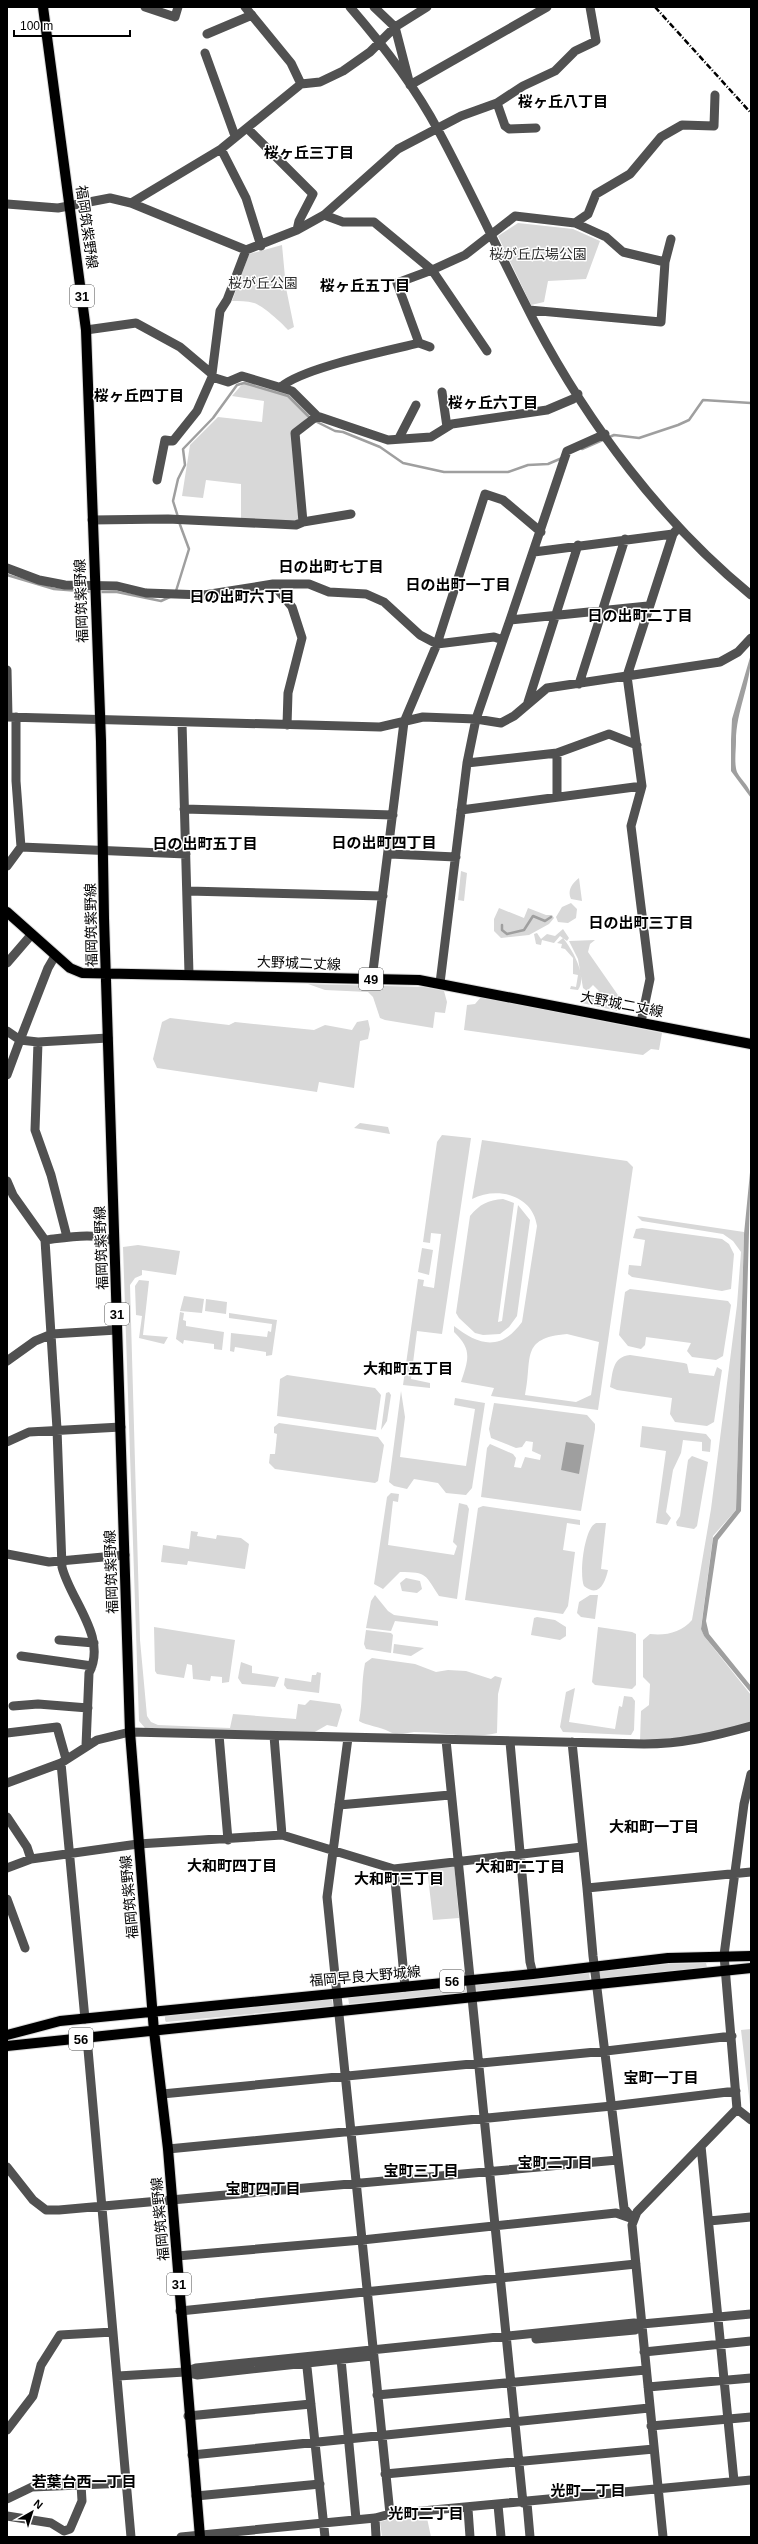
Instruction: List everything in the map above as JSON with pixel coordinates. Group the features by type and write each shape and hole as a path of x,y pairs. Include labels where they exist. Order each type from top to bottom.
{"main road":[{"name":"福岡筑紫野線","path":"43,7 86,330 100,720 106,973 130,1732 154,2031 168,2149 188,2416 200,2537"},
{"name":"大野城二丈線","path":"7,912 55,956 77,971 106,973 419,980 751,1044"},
{"name":"福岡早良大野城線","path":"12,2034 60,2021 85,2018 338,1992 405,1987 469,1979 533,1974 668,1958 724,1955 751,1956"},
{"name":"56","path":"7,2047 751,1968"}],"street":[{"path":"145,7 175,17 178,7"},
{"path":"245,7 291,63 301,84"},
{"path":"350,7 379,41 410,85 437,129 529,310 578,394 605,434 675,531 702,552 751,595"},
{"path":"374,7 395,27 410,85"},
{"path":"131,203 221,149 235,136 301,84 320,82 343,71 370,52 379,41 395,27 427,7"},
{"path":"410,85 548,7"},
{"path":"7,204 70,207 110,198 131,203 246,250 261,246 297,230 324,215 398,149 461,116 497,103 523,86 555,71 575,51 596,41 590,7"},
{"path":"207,34 252,15"},
{"path":"205,53 235,136"},
{"path":"575,223 588,214 596,194 630,174 661,137 682,124 714,126 715,95"},
{"path":"497,103 505,126 509,129 536,128"},
{"path":"247,128 313,194 299,222 297,230"},
{"path":"221,149 239,188 246,198 261,246"},
{"path":"324,215 343,222 374,222 432,270 487,351"},
{"path":"418,343 397,283 432,270 465,255 515,216 575,223 606,237 623,252 665,262"},
{"path":"529,310 661,322 665,262 671,238"},
{"path":"157,480 165,440 173,441 197,411 212,375 220,311 228,300 246,250"},
{"path":"86,330 136,323 180,347 212,375 228,382 242,376 292,391 317,416 388,440 399,438 431,437 452,424 547,410 573,399 578,394"},
{"path":"281,387 288,380 323,368 418,343 430,347"},
{"path":"442,392 447,427"},
{"path":"399,438 416,405"},
{"path":"303,522 295,433 317,416"},
{"path":"440,983 467,763 476,719 541,532 567,451 605,434"},
{"path":"372,979 390,854 404,722 437,644 485,494 503,500 541,532"},
{"path":"92,520 168,519 296,525 303,522 351,514"},
{"path":"534,552 675,531"},
{"path":"640,1022 650,979 631,826 642,786 627,676 648,606 675,531"},
{"path":"578,684 603,611 625,539"},
{"path":"528,702 557,615 578,545"},
{"path":"7,568 39,580 65,585 95,590 117,586 146,594 204,595 273,584 309,584 329,592 366,594 384,602 420,635 437,644 494,637 503,640"},
{"path":"273,584 292,607 302,638 288,693 286,725"},
{"path":"510,620 648,606"},
{"path":"10,717 380,727 423,717 476,719 501,724 506,722 528,702 547,688 720,662 738,652 751,638"},
{"path":"7,670 20,847 7,866"},
{"path":"182,722 188,891 189,974"},
{"path":"467,763 558,753 609,734 636,745"},
{"path":"557,797 558,753"},
{"path":"461,810 642,786"},
{"path":"184,809 393,815"},
{"path":"20,847 186,854"},
{"path":"390,854 456,856"},
{"path":"188,891 384,896"},
{"path":"7,963 32,934"},
{"path":"7,1075 48,968 55,956"},
{"path":"7,1031 20,1040 38,1042 108,1038"},
{"path":"38,1042 35,1130 51,1175 67,1237"},
{"path":"7,1181 13,1195 45,1240 52,1334 62,1559 66,1583 87,1619 94,1643 92,1666 89,1672 86,1746"},
{"path":"45,1240 67,1237 107,1237 114,1242"},
{"path":"7,1361 35,1341 52,1334 117,1330"},
{"path":"7,1442 29,1432 57,1429 121,1427"},
{"path":"8,1555 49,1562 62,1559 125,1555"},
{"path":"59,1640 94,1643"},
{"path":"21,1656 92,1666"},
{"path":"13,1706 38,1704 88,1708"},
{"path":"7,1783 63,1761 97,1740 130,1732 510,1742 673,1744 701,1740 751,1726"},
{"path":"7,1732 57,1727 63,1761 69,1855 85,2018"},
{"path":"219,1735 228,1840"},
{"path":"274,1736 282,1835"},
{"path":"348,1738 327,1897 340,2011 345,2077 390,2514"},
{"path":"446,1740 450,1795 517,2463 530,2537"},
{"path":"510,1742 530,1962 533,1974"},
{"path":"572,1742 594,1967 606,2051 624,2208 633,2219 649,2408 663,2537"},
{"path":"633,2219 737,2109 724,1955 735,1874 748,1803 751,1774"},
{"path":"339,1805 450,1795"},
{"path":"7,1817 27,1848 30,1859"},
{"path":"7,1868 30,1859 69,1855 138,1844 228,1840 282,1835 333,1849 394,1869 457,1860 582,1847"},
{"path":"394,1869 405,1987"},
{"path":"587,1888 751,1872"},
{"path":"7,1904 25,1948"},
{"path":"724,1955 751,1951"},
{"path":"7,2047 12,2034"},
{"path":"162,2094 606,2051 732,2036"},
{"path":"87,2038 103,2205 131,2537"},
{"path":"168,2149 612,2106 736,2091"},
{"path":"737,2109 751,2120"},
{"path":"701,2146 734,2481"},
{"path":"7,2167 33,2200 46,2210 618,2160"},
{"path":"177,2256 362,2240 616,2213 633,2219"},
{"path":"709,2220 751,2217"},
{"path":"180,2311 636,2264"},
{"path":"118,2376 185,2372 197,2374 373,2352 504,2339 635,2330 642,2324 751,2314"},
{"path":"7,2430 33,2396 41,2365 60,2335 113,2332"},
{"path":"644,2352 751,2341"},
{"path":"306,2360 341,2359 373,2352"},
{"path":"341,2359 356,2519"},
{"path":"306,2360 325,2537"},
{"path":"378,2395 646,2370"},
{"path":"648,2387 751,2378"},
{"path":"188,2416 311,2404"},
{"path":"192,2455 315,2444 382,2434 513,2423 649,2408"},
{"path":"651,2426 751,2417"},
{"path":"386,2474 654,2450"},
{"path":"181,2537 200,2537 324,2522 375,2518 390,2514 525,2503 751,2480"},
{"path":"7,2499 32,2486 127,2483"},
{"path":"7,2516 51,2523 64,2531 70,2529 82,2501 81,2484"},
{"path":"196,2496 320,2484"},
{"path":"498,2505 501,2537"},
{"path":"468,2508 470,2537"},
{"path":"375,2518 376,2537"}],"green space":[{"name":"桜が丘広場公園","path":"518,223 573,229 600,241 586,279 548,281 544,302 531,305 498,236"},
{"name":"桜が丘公園","path":"282,245 286,288 294,327 288,330 258,304 232,301 249,254"},
{"path":"245,381 288,392 311,413 294,432 300,519 296,524 241,520 241,484 206,480 203,498 182,496 190,445 218,417 262,422 264,401 232,396"},
{"path":"461,871 467,873 464,901 458,900"},
{"path":"579,878 582,901 571,899 570,896 571,887"},
{"path":"571,903 577,909 576,918 568,923 558,922 556,917 562,907"},
{"path":"499,908 524,918 528,908 546,915 552,915 554,918 549,924 529,935 501,938 494,931 494,919"},
{"path":"563,929 569,938 567,941 560,936 554,943 542,940 541,945 536,944 534,934 537,933 541,939 547,934 555,936"},
{"path":"563,938 571,949 578,963 581,984 578,990 570,989 571,986 576,987 578,975 573,974 573,958 565,949 561,948 562,944 557,943"},
{"path":"595,940 590,944 588,952 620,998 617,1011 582,1003 585,992 592,996 599,991 593,985 587,991 583,988 578,959 569,941"},
{"path":"308,984 425,987 444,991 447,1002 445,1013 435,1012 433,1028 380,1018 373,997 368,992 325,990"},
{"path":"481,997 662,1033 659,1050 651,1049 643,1055 464,1030 467,1005 475,1004"},
{"path":"170,1018 229,1025 235,1022 314,1030 325,1025 352,1030 357,1022 368,1020 370,1029 368,1039 360,1041 354,1088 319,1082 317,1092 157,1068 153,1059 162,1022"},
{"path":"360,1123 388,1127 390,1134 354,1128"},
{"path":"442,1135 471,1138 442,1334 417,1331 411,1379 430,1383 430,1388 403,1385 418,1279 424,1280 423,1286 434,1288 441,1234 431,1233 430,1243 423,1242 437,1142"},
{"path":"482,1140 627,1161 633,1167 598,1410 491,1396 494,1388 461,1382 466,1367 467,1356 464,1344 454,1332 454,1326 472,1338 490,1342 506,1338 522,1322 537,1226 534,1215 529,1207 521,1200 512,1196 492,1193 472,1199","holes":["567,1334 599,1342 591,1395 576,1402 525,1395 531,1352 541,1340 552,1336"]},
{"path":"503,1199 514,1203 498,1322 502,1321 518,1205 530,1220 517,1316 509,1327 500,1334 483,1335 475,1333 459,1318 456,1313 470,1216 477,1208 485,1203"},
{"path":"637,1216 744,1232 736,1510 713,1536 701,1628 704,1636 751,1695 751,1723 703,1736 640,1741 641,1711 649,1705 650,1684 643,1677 643,1640 650,1634 668,1634 679,1630 692,1620 711,1509 737,1305 741,1252 733,1241 723,1234 642,1221"},
{"path":"642,1228 722,1239 729,1244 734,1254 731,1289 722,1291 632,1277 628,1274 629,1265 641,1266 645,1240 633,1238 636,1229"},
{"path":"138,1245 180,1251 176,1275 142,1270 142,1275 135,1278 130,1285 140,1640 147,1716 151,1722 158,1725 230,1728 233,1714 296,1719 298,1704 305,1705 310,1700 340,1704 342,1710 337,1727 327,1725 313,1733 145,1728 139,1721 123,1247"},
{"path":"422,1248 433,1250 429,1275 418,1272"},
{"path":"139,1280 149,1281 143,1335 168,1337 164,1344 139,1338 142,1316 136,1315 135,1286"},
{"path":"630,1289 728,1301 731,1305 723,1356 716,1360 692,1357 687,1351 691,1343 646,1337 645,1345 641,1349 628,1346 619,1335 625,1292"},
{"path":"184,1296 204,1299 202,1313 180,1311"},
{"path":"206,1299 227,1302 226,1314 205,1311"},
{"path":"180,1312 184,1313 183,1320 186,1321 186,1326 224,1332 222,1350 214,1349 214,1344 184,1340 183,1344 176,1339"},
{"path":"229,1313 277,1320 272,1355 266,1356 266,1352 235,1347 234,1352 230,1351 231,1333 267,1337 268,1331 271,1332 272,1324 229,1318"},
{"path":"630,1355 684,1363 687,1364 689,1373 714,1376 717,1367 722,1370 714,1422 707,1426 675,1422 670,1414 672,1398 617,1390 610,1387 614,1366 624,1356"},
{"path":"287,1375 375,1388 381,1395 376,1430 277,1416 280,1379"},
{"path":"401,1391 405,1417 400,1457 466,1466 475,1409 454,1405 455,1398 485,1403 472,1488 466,1495 446,1493 438,1483 414,1479 407,1489 394,1486 389,1482"},
{"path":"389,1392 391,1395 387,1421 381,1430 386,1393"},
{"path":"494,1403 587,1415 595,1424 581,1511 481,1497 487,1448 490,1444 513,1454 516,1458 514,1467 521,1468 525,1457 540,1460 541,1455 532,1451 533,1442 526,1441 522,1447 516,1448 491,1438 489,1429"},
{"path":"279,1423 378,1437 384,1445 378,1481 375,1483 275,1469 269,1463 270,1454 275,1454 277,1434 274,1433 274,1427"},
{"path":"642,1426 706,1434 711,1440 710,1452 702,1451 702,1442 683,1440 681,1453 673,1470 666,1512 671,1518 667,1525 656,1523 666,1451 640,1447"},
{"path":"692,1456 708,1462 697,1526 694,1529 677,1526 676,1522 680,1516 688,1460"},
{"path":"391,1493 399,1494 398,1502 393,1501 388,1545 454,1555 457,1546 453,1542 459,1503 467,1505 469,1509 457,1599 439,1596 425,1576 416,1573 400,1572 383,1589 374,1584 387,1497"},
{"path":"483,1506 580,1520 580,1525 567,1523 563,1550 575,1552 568,1606 563,1614 465,1600 478,1508"},
{"path":"596,1523 606,1523 601,1569 608,1570 603,1584 597,1590 594,1590 584,1586 582,1563 588,1533"},
{"path":"191,1531 198,1532 197,1536 216,1539 217,1535 241,1538 249,1544 245,1569 188,1561 187,1565 161,1562 163,1545 189,1549"},
{"path":"406,1578 420,1581 422,1589 417,1593 402,1591 400,1583"},
{"path":"375,1595 388,1611 394,1615 438,1621 438,1626 395,1621 391,1631 366,1628 371,1601"},
{"path":"590,1595 598,1595 595,1619 581,1617 577,1613 579,1602"},
{"path":"537,1617 555,1620 566,1627 566,1636 560,1640 531,1635 534,1618"},
{"path":"154,1627 235,1640 229,1682 222,1683 222,1677 211,1676 210,1681 193,1679 192,1665 187,1664 184,1678 157,1674 155,1671"},
{"path":"598,1627 632,1632 636,1634 636,1685 632,1689 595,1685 592,1682"},
{"path":"366,1630 391,1633 393,1635 391,1653 366,1649 364,1644"},
{"path":"394,1644 424,1648 411,1656 393,1653"},
{"path":"372,1658 415,1664 436,1672 448,1670 466,1671 491,1679 495,1676 502,1678 498,1694 497,1733 487,1735 424,1732 402,1734 392,1733 382,1728 359,1721 365,1663"},
{"path":"241,1662 252,1666 252,1673 279,1677 275,1687 242,1684 238,1678"},
{"path":"317,1672 321,1673 319,1693 287,1689 284,1685 285,1678 311,1682 312,1675 316,1675"},
{"path":"575,1688 569,1722 615,1729 619,1706 622,1707 624,1696 632,1697 635,1701 634,1730 631,1735 563,1732 560,1727 566,1692"},
{"path":"454,1864 459,1918 433,1920 427,1868"},
{"path":"706,1963 707,1967 598,1979 597,1972 667,1964"},
{"path":"589,1973 590,1980 474,1991 473,1985"},
{"path":"465,1985 466,1992 349,2004 348,1997"},
{"path":"332,1999 333,2006 166,2022 165,2020 165,2015"},
{"path":"751,2029 751,2113 741,2030"},
{"path":"427,2518 431,2537 382,2537 380,2522 390,2519"}],"shaded area":[{"path":"751,654 749,676 738,719 735,761 737,772 750,790 751,798 731,771 731,740 732,719"},
{"path":"751,1162 741,1511 718,1540 706,1621 709,1634 751,1686 751,1693 704,1636 701,1629 713,1538 736,1510 744,1234"},
{"path":"566,1442 584,1445 579,1474 561,1470"}],"waterway":[{"path":"178,517 173,501 178,479 185,465 183,449 213,418 237,385 244,383 288,396 311,419"},
{"path":"582,449 614,435 639,438 678,425 689,420 703,400 751,403"},
{"path":"315,421 335,431 343,432 380,447 403,463 444,472 508,472 528,465 548,464 562,458"},
{"path":"176,591 189,549 179,522"},
{"path":"7,575 54,589 92,592"},
{"path":"97,592 117,592 161,601 172,596"},
{"path":"502,925 502,930 507,934 524,930 533,916 545,921 551,917"}],"railway":[{"path":"655,7 751,113"}],"district":[{"name":"桜ヶ丘八丁目","path":"563,101"},
{"name":"桜ヶ丘三丁目","path":"309,152"},
{"name":"桜ヶ丘五丁目","path":"365,285"},
{"name":"桜ヶ丘四丁目","path":"139,395"},
{"name":"桜ヶ丘六丁目","path":"493,402"},
{"name":"日の出町七丁目","path":"331,566"},
{"name":"日の出町一丁目","path":"458,584"},
{"name":"日の出町六丁目","path":"242,596"},
{"name":"日の出町二丁目","path":"640,615"},
{"name":"日の出町四丁目","path":"384,842"},
{"name":"日の出町五丁目","path":"205,843"},
{"name":"日の出町三丁目","path":"641,922"},
{"name":"大和町五丁目","path":"408,1368"},
{"name":"大和町一丁目","path":"654,1826"},
{"name":"大和町四丁目","path":"232,1865"},
{"name":"大和町二丁目","path":"520,1866"},
{"name":"大和町三丁目","path":"399,1878"},
{"name":"宝町一丁目","path":"661,2077"},
{"name":"宝町二丁目","path":"555,2162"},
{"name":"宝町三丁目","path":"421,2170"},
{"name":"宝町四丁目","path":"263,2188"},
{"name":"若葉台西一丁目","path":"84,2481"},
{"name":"光町一丁目","path":"588,2490"},
{"name":"光町二丁目","path":"426,2513"}]}
